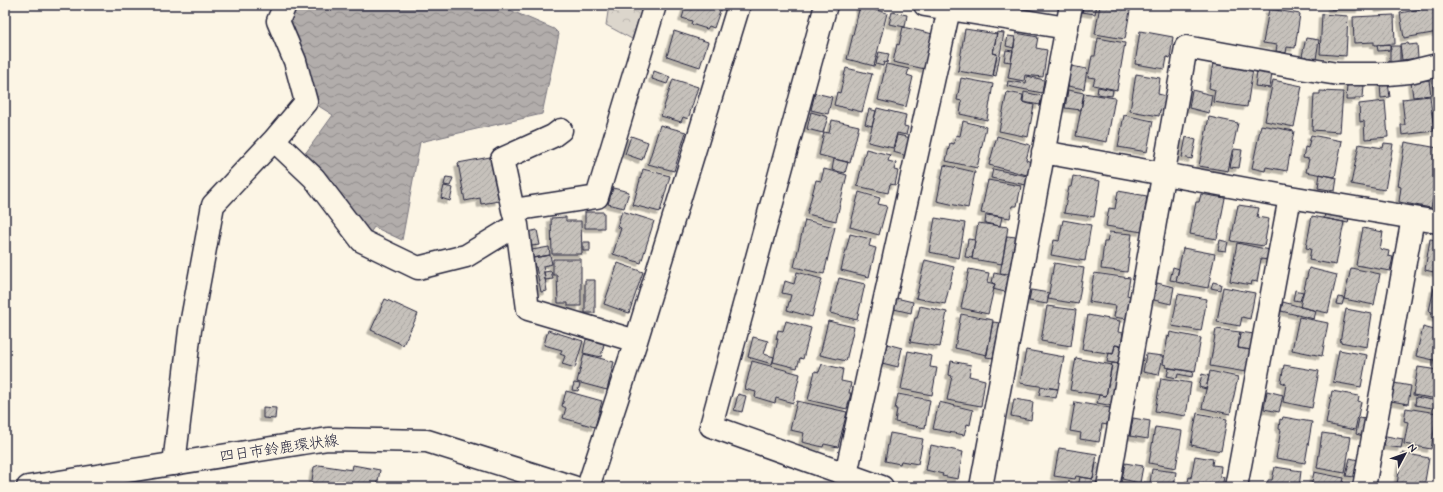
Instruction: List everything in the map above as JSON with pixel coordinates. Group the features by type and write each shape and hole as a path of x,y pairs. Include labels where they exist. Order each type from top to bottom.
{"street":[{"path":"174,464 190,330 213,205 274,140 306,102 295,61 278,21 285,5"},
{"path":"274,140 314,178 362,241 418,268 466,256 515,217 597,197 655,5"},
{"path":"588,487 636,341 739,5"},
{"path":"826,5 711,426 882,487"},
{"path":"925,5 1066,28"},
{"path":"981,487 1071,5"},
{"path":"846,474 949,9"},
{"path":"1108,487 1186,47 1338,74 1388,74 1409,72 1438,65"},
{"path":"561,130 553,136 502,159 515,217 528,309 636,341"},
{"path":"1043,152 1290,197 1438,222"},
{"path":"1236,487 1290,197"},
{"path":"1364,487 1413,218"},
{"name":"四日市鈴鹿環状線","path":"28,487 328,439 427,441 573,487"}],"green space":[{"path":"609,5 643,5 632,39 606,25"}],"water":[{"path":"293,5 498,5 554,29 559,34 542,114 420,142 402,240 374,227 370,233 363,228 302,158 333,115 317,105 288,15"}],"building":[{"path":"686,5 722,5 714,28 709,26 707,29 691,24 692,21 682,18"},
{"path":"1084,5 1097,5 1095,14 1082,12"},
{"path":"1100,5 1131,5 1125,39 1095,34"},
{"path":"1331,5 1360,5 1360,9 1331,9"},
{"path":"1378,5 1404,5 1379,9"},
{"path":"860,6 887,13 874,66 847,59"},
{"path":"1437,6 1438,32 1404,38 1400,13"},
{"path":"1269,9 1300,14 1295,48 1287,47 1286,53 1276,51 1277,45 1263,43"},
{"path":"892,12 907,15 905,27 889,24"},
{"path":"1322,14 1348,16 1346,56 1320,54"},
{"path":"1394,15 1395,44 1374,45 1374,42 1354,43 1353,17"},
{"path":"903,27 933,34 925,69 893,62"},
{"path":"965,29 997,34 993,53 997,54 993,77 958,71"},
{"path":"674,31 708,42 700,67 667,56"},
{"path":"1140,31 1173,37 1170,58 1167,57 1165,69 1135,64"},
{"path":"997,32 1004,33 996,76 993,75 997,54 993,53"},
{"path":"1016,33 1038,37 1036,48 1047,50 1043,77 1025,75 1024,81 1008,78"},
{"path":"1008,36 1015,37 1014,48 1006,46"},
{"path":"1098,38 1125,43 1117,90 1093,85 1095,78 1088,77 1092,56 1095,56"},
{"path":"1306,38 1319,40 1316,59 1302,56"},
{"path":"1408,43 1409,45 1417,44 1418,58 1402,60 1400,44"},
{"path":"1390,44 1391,50 1378,51 1377,45"},
{"path":"1390,46 1400,46 1400,63 1390,63"},
{"path":"1006,50 1013,51 1011,62 1004,61"},
{"path":"879,52 889,54 887,63 884,62 883,66 876,64"},
{"path":"1213,63 1253,69 1247,107 1213,102 1215,90 1209,88"},
{"path":"886,64 909,69 907,75 913,77 906,107 878,100"},
{"path":"1071,66 1087,69 1084,89 1068,86"},
{"path":"846,68 872,74 862,112 834,105 837,92 840,93"},
{"path":"654,71 670,77 667,84 652,79"},
{"path":"1257,71 1272,73 1270,88 1255,86"},
{"path":"1136,74 1160,78 1158,94 1166,96 1163,111 1160,110 1159,116 1130,111"},
{"path":"1438,75 1438,97 1436,97 1430,77"},
{"path":"1027,76 1044,80 1042,93 1007,86 1008,81 1026,84"},
{"path":"961,78 993,84 987,120 960,114 962,101 957,100"},
{"path":"673,79 698,87 688,119 683,117 681,122 661,116"},
{"path":"1273,80 1302,86 1294,127 1265,121"},
{"path":"1429,80 1431,95 1413,97 1411,82"},
{"path":"1388,83 1390,97 1381,98 1380,84"},
{"path":"1347,84 1364,85 1363,98 1346,100"},
{"path":"1098,87 1113,90 1112,96 1097,94"},
{"path":"1068,90 1084,93 1081,110 1065,108"},
{"path":"1192,90 1212,95 1209,113 1189,108"},
{"path":"1320,91 1343,92 1340,132 1312,130 1314,94 1320,94"},
{"path":"1007,92 1023,95 1022,102 1034,105 1028,137 999,131"},
{"path":"1024,92 1042,96 1040,105 1023,102"},
{"path":"815,93 832,97 828,114 811,110"},
{"path":"1084,93 1115,98 1107,142 1076,136"},
{"path":"1430,96 1434,131 1402,135 1401,125 1405,125 1402,99"},
{"path":"1385,101 1388,137 1365,139 1364,121 1360,122 1359,104"},
{"path":"877,108 906,115 904,126 908,127 906,135 897,133 893,148 868,142"},
{"path":"869,109 876,111 872,126 865,124"},
{"path":"1438,111 1438,121 1433,121 1432,112"},
{"path":"811,112 828,117 823,133 807,129"},
{"path":"1124,115 1153,121 1147,152 1118,147"},
{"path":"1209,117 1238,123 1228,171 1199,166"},
{"path":"832,120 859,126 850,163 819,155 824,132 829,133"},
{"path":"963,121 986,127 977,168 946,161 950,143 954,144 956,135 960,136"},
{"path":"660,125 686,132 674,171 648,164"},
{"path":"1261,125 1294,131 1287,171 1266,167 1265,171 1252,168"},
{"path":"897,135 912,138 907,156 893,152"},
{"path":"1311,135 1342,141 1335,177 1306,172 1309,159 1303,158 1305,147 1308,148"},
{"path":"631,136 648,142 642,160 625,154"},
{"path":"997,136 1030,145 1026,160 1031,162 1027,175 989,165"},
{"path":"1186,137 1196,140 1192,159 1182,157"},
{"path":"1405,142 1438,148 1438,158 1433,188 1435,188 1431,208 1399,202 1401,187 1398,186"},
{"path":"1384,143 1393,144 1385,190 1351,184 1359,144 1383,148"},
{"path":"866,149 890,155 888,161 896,163 894,170 898,171 895,185 890,184 888,193 857,186"},
{"path":"1234,149 1242,150 1239,168 1230,167"},
{"path":"490,157 499,201 481,204 480,198 465,201 458,163"},
{"path":"834,159 848,162 845,173 832,170"},
{"path":"944,165 975,172 968,208 937,201"},
{"path":"643,169 670,176 660,212 633,205"},
{"path":"824,169 847,175 836,221 807,214 816,180 821,181"},
{"path":"993,169 1027,176 1026,185 991,178"},
{"path":"1320,174 1337,178 1335,191 1318,188"},
{"path":"1073,176 1100,181 1094,217 1064,213 1069,187 1071,187"},
{"path":"446,177 453,178 450,186 444,185"},
{"path":"988,180 1021,186 1017,206 1012,206 1010,218 981,213"},
{"path":"444,186 453,188 450,201 441,198"},
{"path":"613,188 629,192 624,208 608,204"},
{"path":"1118,191 1147,196 1142,232 1106,226 1109,208 1115,209"},
{"path":"859,192 880,198 878,204 887,206 879,235 850,227"},
{"path":"1436,192 1438,193 1438,209 1433,208"},
{"path":"1201,194 1225,198 1217,239 1190,234 1196,202 1199,202"},
{"path":"1238,205 1259,208 1257,217 1269,219 1264,246 1231,241"},
{"path":"622,211 654,221 641,263 613,254 621,228 617,227"},
{"path":"585,212 604,212 604,228 585,228"},
{"path":"1325,213 1349,218 1348,223 1324,218"},
{"path":"986,215 1002,217 1000,226 985,223"},
{"path":"1312,216 1344,222 1336,265 1309,260 1311,249 1306,248"},
{"path":"566,217 566,221 581,221 582,254 552,254 551,218"},
{"path":"935,218 965,223 959,258 929,252"},
{"path":"805,220 835,227 824,274 794,267"},
{"path":"1063,220 1091,225 1085,261 1051,255 1054,240 1059,241"},
{"path":"978,223 1008,227 1002,264 972,259"},
{"path":"1363,228 1383,232 1380,249 1389,251 1388,256 1393,257 1390,271 1356,265"},
{"path":"537,230 540,245 531,246 528,232"},
{"path":"1109,232 1132,234 1127,272 1101,269 1104,242 1107,242"},
{"path":"850,234 871,239 869,246 876,248 869,277 841,270"},
{"path":"1007,236 1016,237 1009,274 1000,273"},
{"path":"968,239 975,240 972,258 965,257"},
{"path":"1430,239 1438,240 1438,273 1425,270"},
{"path":"1220,240 1228,242 1226,251 1218,250"},
{"path":"583,242 590,242 590,251 583,251"},
{"path":"1237,243 1270,250 1268,260 1261,259 1257,282 1252,281 1251,285 1230,281"},
{"path":"549,247 550,255 533,258 532,250"},
{"path":"1183,248 1215,254 1208,288 1176,282"},
{"path":"550,255 552,264 543,266 547,291 541,292 533,258"},
{"path":"553,259 581,259 581,306 568,306 568,303 558,303 557,275 553,275"},
{"path":"925,260 954,267 945,304 916,298"},
{"path":"618,263 643,272 629,313 604,304"},
{"path":"1054,263 1084,268 1078,304 1048,299"},
{"path":"1173,267 1179,269 1176,281 1170,280"},
{"path":"1309,268 1337,275 1328,313 1300,307"},
{"path":"1351,268 1380,274 1374,305 1344,299"},
{"path":"969,269 989,273 987,282 995,284 988,314 961,308"},
{"path":"551,271 553,279 545,280 544,272"},
{"path":"797,272 822,279 812,317 787,310 791,295 782,293 785,281 794,284"},
{"path":"994,273 1009,276 1005,292 993,289 995,284 992,283"},
{"path":"1094,273 1130,278 1127,295 1130,296 1126,319 1114,317 1116,306 1089,302"},
{"path":"839,278 865,284 857,320 830,313"},
{"path":"585,280 595,280 595,313 585,313"},
{"path":"1213,282 1221,284 1220,290 1211,288"},
{"path":"1437,282 1438,319 1431,317 1432,312 1429,311 1434,288 1436,288"},
{"path":"1157,283 1174,287 1171,304 1154,300"},
{"path":"1223,287 1255,293 1250,319 1242,317 1240,326 1217,322"},
{"path":"1031,290 1049,293 1047,304 1029,301"},
{"path":"1295,290 1303,292 1300,301 1293,300"},
{"path":"1178,294 1207,299 1201,331 1172,326"},
{"path":"1338,297 1344,298 1342,305 1336,304"},
{"path":"896,298 913,302 911,313 894,309"},
{"path":"385,299 418,314 403,345 371,330"},
{"path":"1283,302 1316,311 1314,319 1281,311"},
{"path":"920,306 947,312 940,347 910,342 915,318 917,318"},
{"path":"1047,306 1076,310 1071,346 1041,341"},
{"path":"1346,309 1372,314 1367,347 1340,342"},
{"path":"961,314 993,320 987,355 955,348"},
{"path":"1088,315 1120,321 1118,332 1123,333 1121,346 1115,345 1113,354 1082,349"},
{"path":"1299,317 1328,323 1322,356 1292,350"},
{"path":"786,321 811,328 803,359 800,358 797,368 773,362 778,339 776,339 778,330 783,331"},
{"path":"828,321 854,327 846,361 820,355"},
{"path":"993,322 1000,323 993,358 986,357"},
{"path":"1423,327 1438,331 1438,361 1416,356"},
{"path":"1216,329 1240,332 1238,348 1250,350 1246,372 1210,366"},
{"path":"548,330 583,341 575,368 562,364 565,356 560,354 562,350 544,345"},
{"path":"1170,332 1201,338 1195,372 1165,367 1166,365 1163,364"},
{"path":"1240,332 1254,334 1251,350 1238,348"},
{"path":"753,337 768,341 764,354 774,357 772,364 748,357"},
{"path":"586,339 604,344 601,357 583,353"},
{"path":"887,344 902,348 898,367 882,363"},
{"path":"1115,345 1123,346 1120,364 1107,362 1109,353 1113,354"},
{"path":"1026,350 1064,357 1058,389 1020,383"},
{"path":"1339,350 1367,355 1361,387 1333,382"},
{"path":"908,351 932,356 930,367 937,368 932,395 901,389"},
{"path":"584,354 614,362 607,390 577,382"},
{"path":"1146,354 1163,356 1159,375 1143,372"},
{"path":"1076,358 1112,365 1106,396 1070,390"},
{"path":"752,361 800,374 793,403 776,398 775,403 755,397 756,392 745,389"},
{"path":"951,361 971,365 969,376 985,380 981,406 947,400 952,376 949,375"},
{"path":"1112,363 1120,364 1113,406 1097,403 1099,395 1106,396"},
{"path":"822,364 843,369 841,381 851,383 849,393 851,393 847,409 808,400 815,371 819,372"},
{"path":"1284,365 1319,371 1312,408 1283,402 1286,384 1281,382"},
{"path":"1418,367 1438,370 1438,399 1413,395"},
{"path":"1169,368 1193,372 1192,377 1178,374 1177,378 1167,376"},
{"path":"1210,371 1238,377 1230,414 1202,408"},
{"path":"1202,374 1209,376 1206,389 1199,387"},
{"path":"1161,378 1191,383 1186,416 1155,411"},
{"path":"574,383 580,384 578,391 572,390"},
{"path":"1394,383 1411,386 1408,404 1391,401"},
{"path":"1041,387 1058,389 1056,398 1039,395"},
{"path":"566,391 602,401 595,427 563,418 566,408 562,406"},
{"path":"1267,391 1283,395 1279,412 1264,409"},
{"path":"1332,391 1359,396 1358,401 1361,402 1355,430 1326,424"},
{"path":"738,394 746,396 742,412 734,410"},
{"path":"898,394 930,400 925,428 895,422 897,409 895,409"},
{"path":"1416,397 1438,401 1438,409 1415,405"},
{"path":"1014,399 1033,402 1031,420 1011,416"},
{"path":"797,401 847,412 838,447 824,444 823,447 802,442 804,433 790,430"},
{"path":"939,402 973,410 970,425 967,424 964,435 933,429"},
{"path":"1075,402 1110,408 1107,425 1102,424 1099,442 1080,439 1081,433 1070,431"},
{"path":"263,407 276,408 275,419 263,418"},
{"path":"1406,408 1437,413 1431,449 1404,444 1408,422 1404,421"},
{"path":"1197,413 1227,419 1221,451 1191,445"},
{"path":"1283,417 1312,422 1305,463 1276,458 1281,430 1279,429 1280,419 1282,420"},
{"path":"1133,418 1150,421 1148,439 1130,436"},
{"path":"1359,418 1366,419 1363,436 1356,434"},
{"path":"1155,427 1182,431 1176,468 1149,463"},
{"path":"890,433 923,439 918,464 901,461 900,464 885,461"},
{"path":"1322,433 1351,437 1345,473 1317,468"},
{"path":"1386,436 1403,439 1401,448 1384,446"},
{"path":"931,445 963,452 958,479 942,476 943,474 926,470"},
{"path":"1059,448 1097,454 1093,479 1076,476 1075,479 1054,476"},
{"path":"1402,453 1429,458 1424,487 1397,484"},
{"path":"1195,456 1213,459 1212,465 1221,466 1220,476 1224,477 1222,487 1187,487 1189,477 1191,478"},
{"path":"1350,458 1358,460 1355,477 1346,476"},
{"path":"1096,463 1101,464 1097,487 1078,487 1080,477 1093,479"},
{"path":"1125,463 1143,466 1140,483 1122,479"},
{"path":"319,465 352,470 353,465 380,470 377,487 311,487 314,467"},
{"path":"1275,467 1301,471 1299,487 1267,487 1268,480 1272,480"},
{"path":"1152,469 1176,472 1174,487 1144,487 1144,482 1150,483"},
{"path":"1314,472 1344,478 1342,487 1311,487"},
{"path":"377,485 390,487 377,487"}]}
